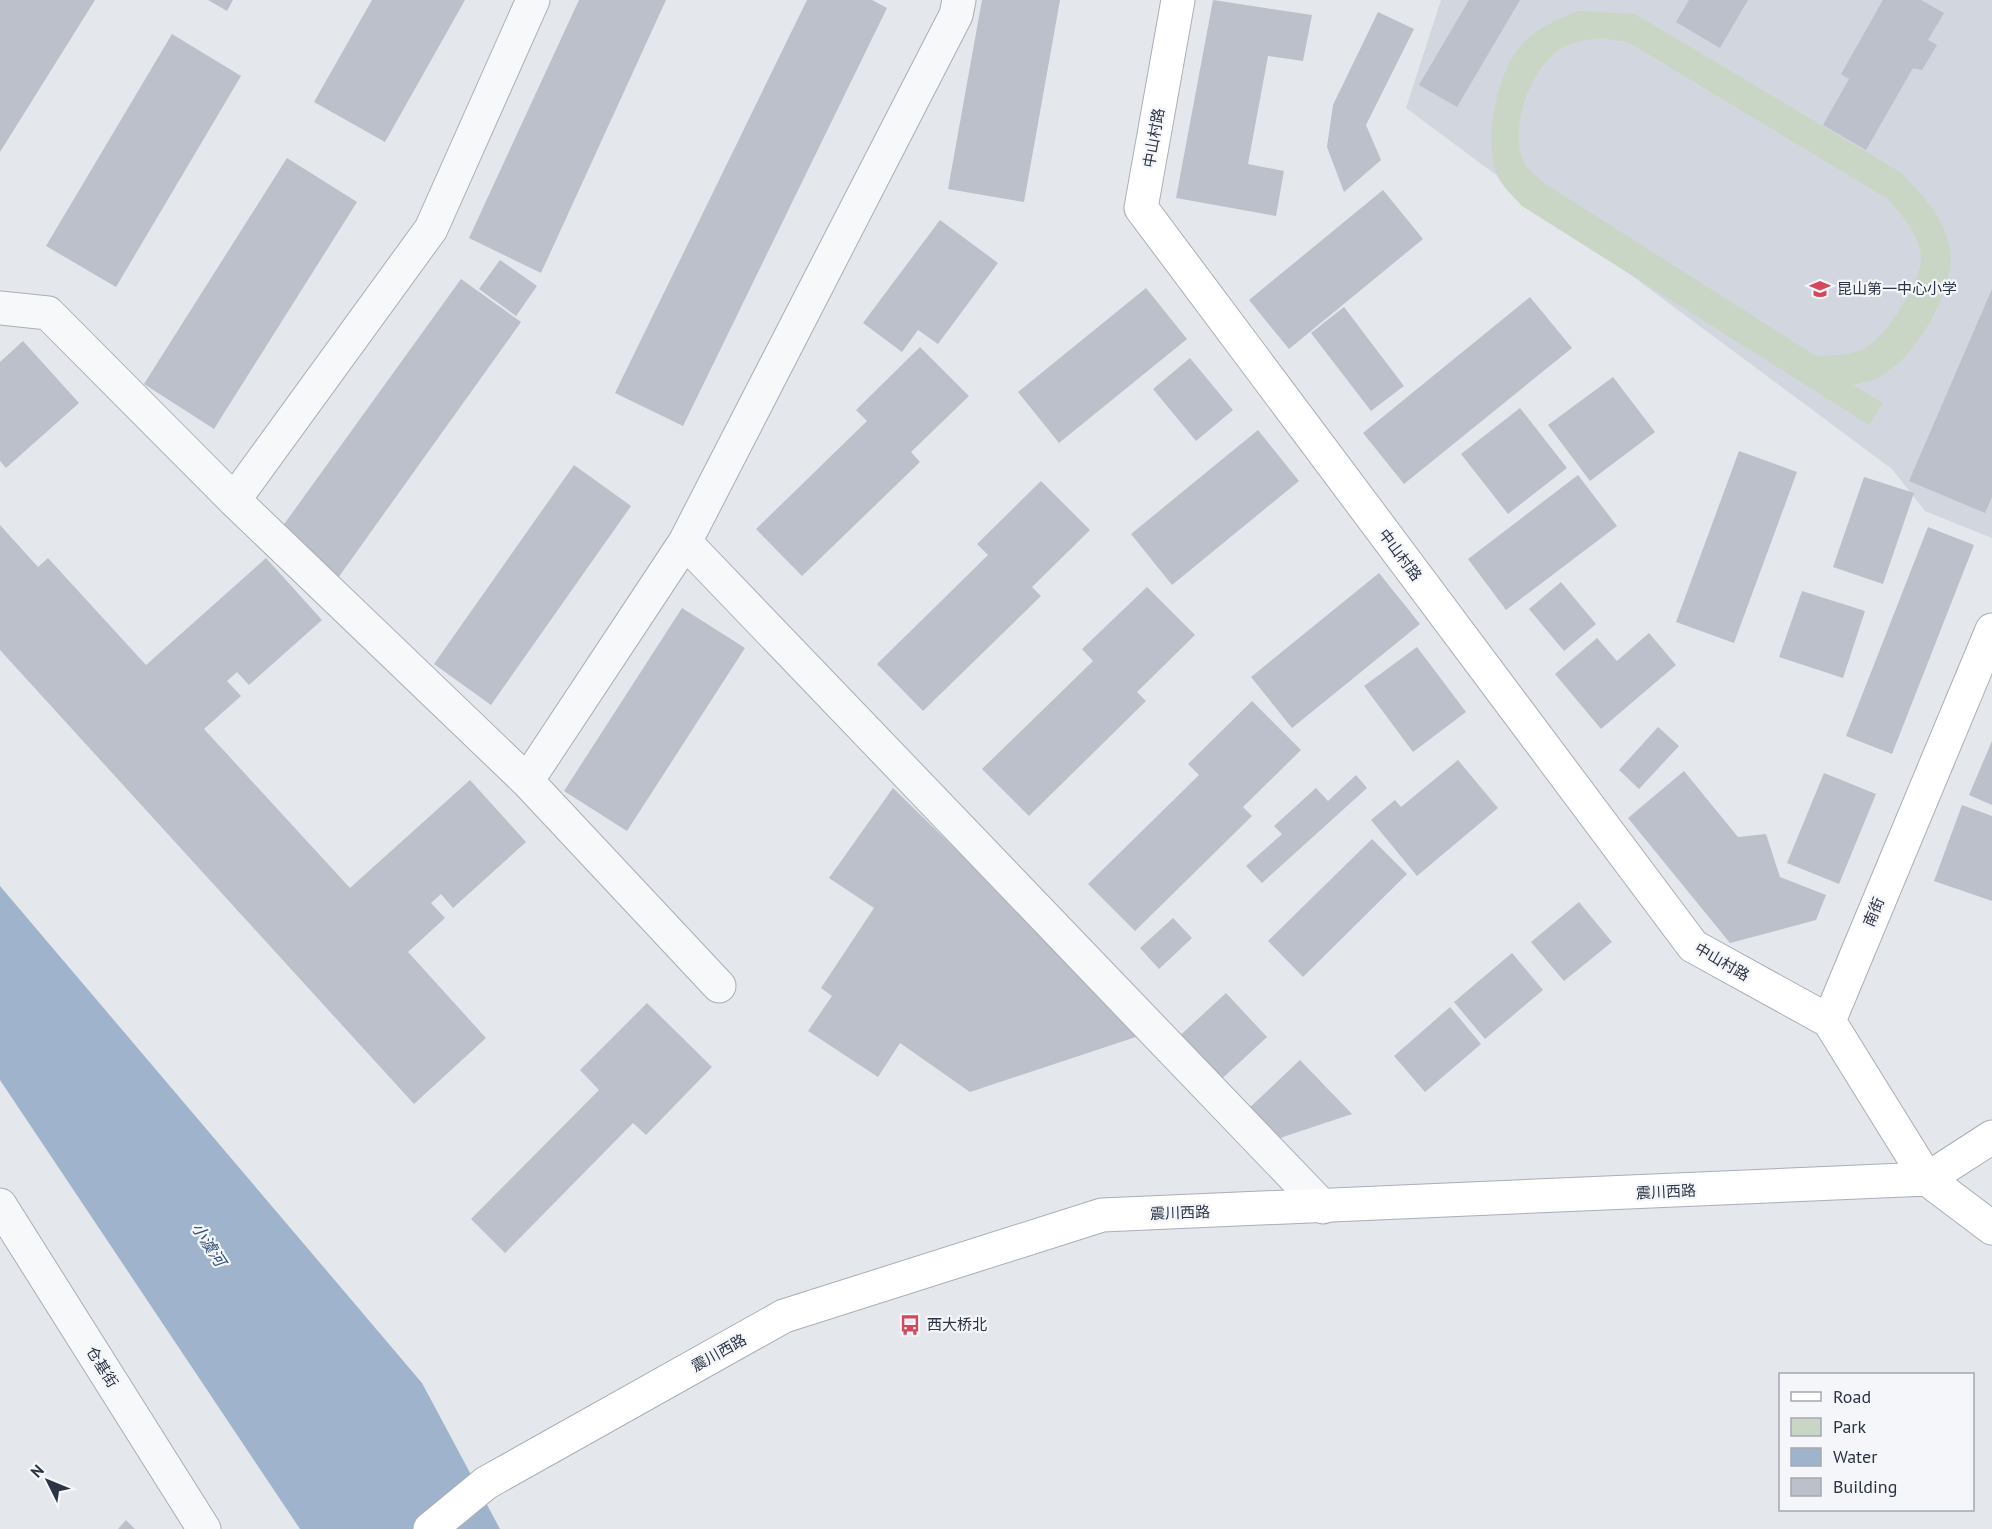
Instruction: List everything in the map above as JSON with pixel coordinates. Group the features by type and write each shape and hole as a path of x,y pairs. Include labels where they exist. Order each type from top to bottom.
{"street":[{"path":"234,500 431,229 533,0"},
{"path":"527,781 685,542 956,15 959,0"},
{"name":"中山村路","path":"1178,0 1141,208 1692,946 1829,1021"},
{"path":"0,308 48,313 234,500 527,781 719,986"},
{"path":"685,542 1323,1207"},
{"name":"南街","path":"1829,1021 1992,630"},
{"path":"1829,1021 1927,1179 1992,1228"},
{"path":"1927,1179 1992,1137"},
{"name":"震川西路","path":"430,1529 486,1483 784,1317 1102,1215 1927,1179"},
{"name":"仓基街","path":"0,1205 204,1529"}],"shaded area":[{"name":"昆山第一中心小学","path":"1441,0 1992,0 1992,538 1925,511 1892,469 1406,108"}],"green space":[{"path":"1578,11 1635,14 1900,172 1931,207 1943,226 1950,249 1947,284 1930,323 1904,358 1876,379 1853,385 1883,403 1869,425 1522,206 1498,177 1493,162 1492,126 1500,87 1507,69 1515,53 1537,31","holes":["1600,38 1628,42 1888,199 1899,212 1910,226 1918,242 1921,259 1919,269 1915,282 1900,310 1871,344 1851,353 1816,356 1544,183 1528,168 1520,149 1520,117 1539,70 1549,58 1565,46"]}],"water":[{"name":"小澞河","path":"0,886 422,1383 500,1529 300,1529 0,1080"}],"building":[{"path":"0,0 95,0 0,152"},
{"path":"208,0 233,0 227,11"},
{"path":"372,0 465,0 385,142 314,102"},
{"path":"579,0 666,0 541,273 469,238"},
{"path":"807,0 872,0 887,8 683,426 615,393"},
{"path":"982,0 1060,0 1024,202 948,189"},
{"path":"1213,0 1312,15 1303,61 1268,56 1248,164 1284,171 1276,216 1176,198"},
{"path":"1469,0 1520,0 1457,107 1419,85"},
{"path":"1689,0 1748,0 1720,48 1676,22"},
{"path":"1883,0 1921,0 1944,13 1928,40 1937,45 1922,70 1913,68 1866,150 1823,125 1849,79 1841,74"},
{"path":"1378,12 1414,29 1366,125 1381,160 1344,192 1327,147 1333,105"},
{"path":"172,34 241,76 116,287 46,246"},
{"path":"287,158 357,202 214,429 144,384"},
{"path":"1383,190 1423,239 1289,349 1249,300"},
{"path":"940,220 998,263 938,344 918,330 902,352 863,323"},
{"path":"500,260 537,286 516,316 479,289"},
{"path":"461,279 521,322 338,578 277,534"},
{"path":"1146,288 1187,339 1059,443 1018,392"},
{"path":"1992,289 1992,497 1985,513 1909,481"},
{"path":"1530,297 1572,348 1404,484 1363,433"},
{"path":"1344,307 1404,386 1371,411 1311,333"},
{"path":"23,341 79,403 6,468 0,461 0,362"},
{"path":"920,347 969,396 911,452 920,462 802,576 756,529 867,421 856,410"},
{"path":"1190,358 1233,410 1196,441 1153,389"},
{"path":"1613,377 1655,432 1590,481 1548,425"},
{"path":"1520,408 1567,468 1508,514 1461,454"},
{"path":"1258,430 1299,481 1172,585 1131,534"},
{"path":"1739,451 1797,472 1734,643 1676,622"},
{"path":"574,465 631,506 491,705 434,664"},
{"path":"1578,475 1617,526 1506,610 1468,559"},
{"path":"1864,477 1914,493 1883,584 1833,567"},
{"path":"1041,481 1090,530 1032,587 1041,596 923,711 877,664 988,555 977,544"},
{"path":"0,525 38,567 48,558 146,665 266,558 322,620 249,685 237,672 227,681 241,696 204,729 350,888 470,780 526,842 453,908 441,894 431,903 445,918 408,952 486,1038 414,1104 0,650"},
{"path":"1928,527 1974,545 1892,754 1846,736"},
{"path":"1379,573 1420,624 1292,728 1251,677"},
{"path":"1561,582 1596,624 1564,651 1529,609"},
{"path":"1147,587 1195,635 1137,692 1146,701 1029,816 982,769 1093,661 1082,649"},
{"path":"1802,591 1865,611 1843,678 1779,657"},
{"path":"682,608 745,648 627,831 564,791"},
{"path":"1649,633 1676,665 1601,729 1555,674 1597,638 1617,661"},
{"path":"1417,647 1466,712 1413,752 1364,686"},
{"path":"1252,701 1301,750 1243,807 1252,816 1135,931 1088,884 1199,775 1188,764"},
{"path":"1658,727 1679,746 1639,789 1619,770"},
{"path":"1992,741 1992,805 1969,795"},
{"path":"1458,760 1498,808 1417,876 1371,820 1395,800 1401,807"},
{"path":"1684,771 1738,837 1766,834 1780,877 1826,895 1816,920 1730,943 1628,818"},
{"path":"1824,773 1876,794 1839,884 1787,863"},
{"path":"1356,775 1367,788 1262,883 1246,866 1282,834 1274,826 1316,788 1328,801"},
{"path":"893,788 1145,1034 970,1092 900,1043 878,1077 808,1031 832,996 821,988 874,908 829,878"},
{"path":"1962,805 1992,816 1992,901 1934,881"},
{"path":"1372,839 1407,874 1303,977 1268,941"},
{"path":"1579,902 1612,942 1564,981 1531,942"},
{"path":"1173,918 1192,938 1159,969 1140,948"},
{"path":"1512,953 1543,990 1485,1039 1454,1002"},
{"path":"1226,993 1267,1037 1214,1086 1173,1042"},
{"path":"647,1003 712,1067 646,1135 633,1123 505,1253 471,1219 599,1090 580,1070"},
{"path":"1450,1007 1481,1044 1425,1092 1394,1056"},
{"path":"1300,1060 1352,1114 1271,1141 1244,1113"},
{"path":"126,1520 135,1529 118,1529"}],"place":[{"name":"昆山第一中心小学","path":"1820,289"},
{"name":"西大桥北","path":"910,1325"}]}
